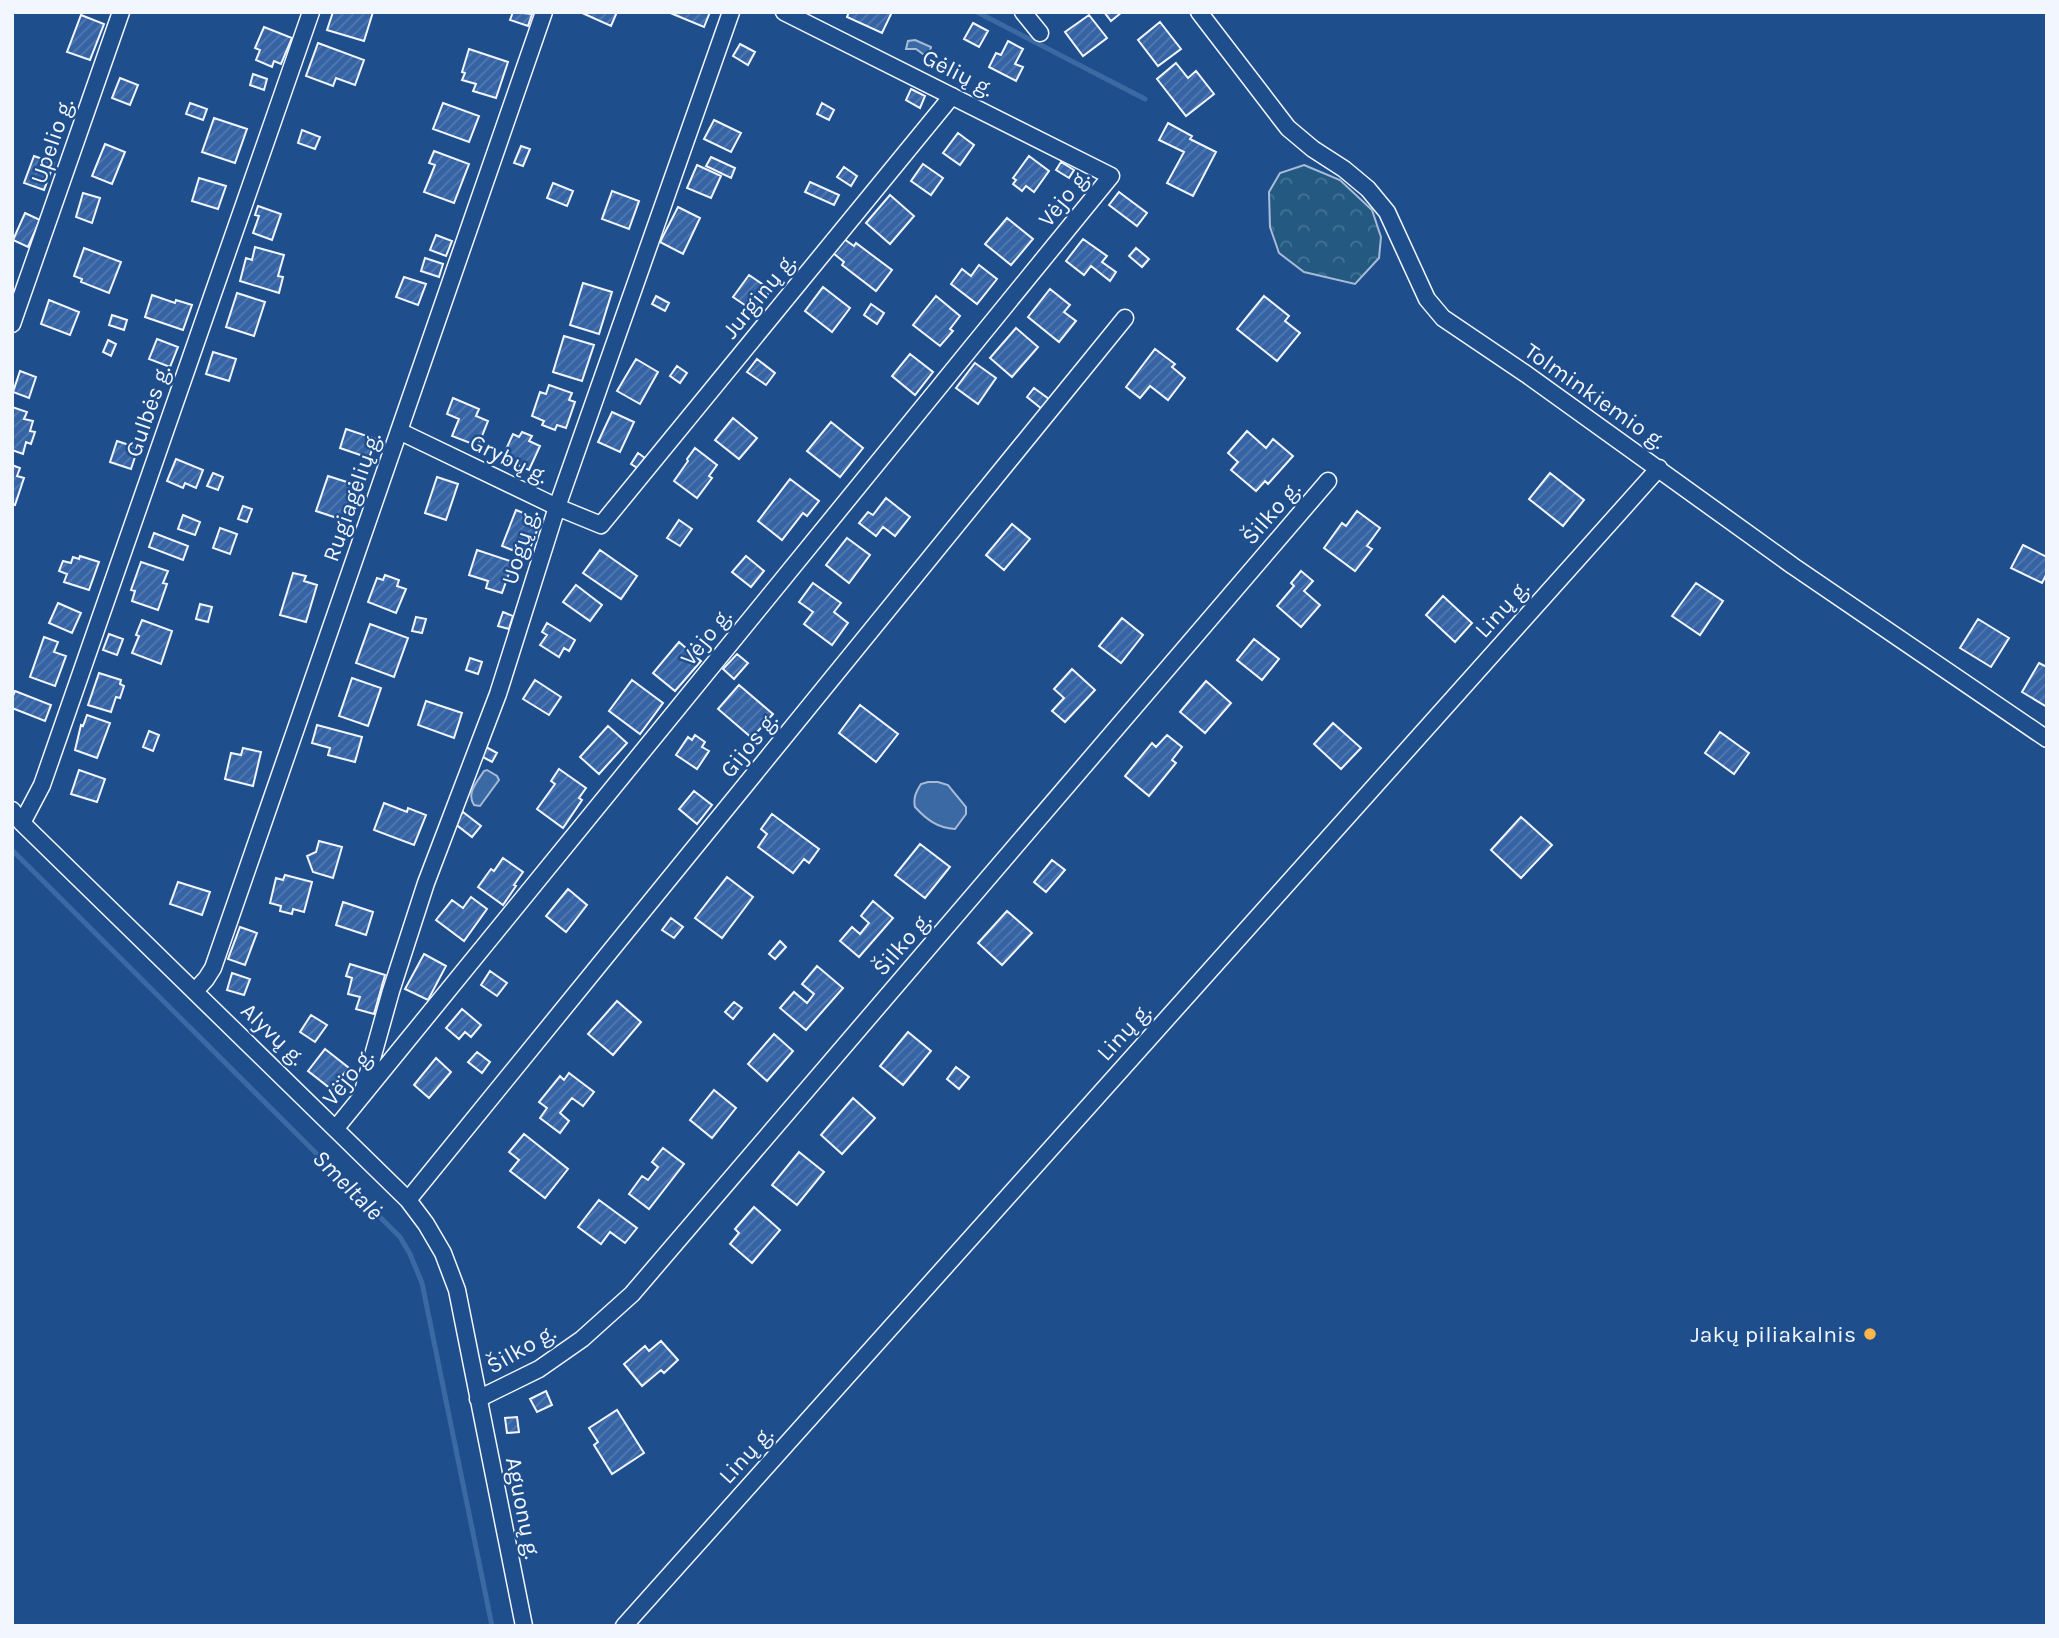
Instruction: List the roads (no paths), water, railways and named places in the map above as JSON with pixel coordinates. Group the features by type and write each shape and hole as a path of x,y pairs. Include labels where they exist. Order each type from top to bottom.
{"street":[{"name":"Upelio g.","path":"12,324 121,12"},
{"name":"Gulbės g.","path":"17,817 42,785 311,12"},
{"name":"Rugiagėlių g.","path":"195,990 213,968 544,12"},
{"name":"Uogų g.","path":"361,1097 391,991 426,883 498,694 557,507 731,12"},
{"name":"Gėlių g.","path":"784,12 1111,176"},
{"path":"1023,12 1040,33"},
{"name":"Tolminkiemio g.","path":"1199,12 1289,128 1368,189 1387,212 1427,299 1443,318 1659,468 1793,566 2047,739"},
{"name":"Jurginų g.","path":"601,525 952,96"},
{"name":"Vėjo g.","path":"336,1128 1111,176"},
{"name":"Gijos g.","path":"408,1200 1125,318"},
{"name":"Grybų g.","path":"399,431 557,507 601,525"},
{"name":"Linų g.","path":"624,1626 1659,468"},
{"name":"Šilko g.","path":"478,1399 539,1369 572,1347 632,1294 1328,481"},
{"name":"Alyvų g.","path":"17,817 408,1200 443,1253 457,1290 478,1399"},
{"name":"Aguonų g.","path":"478,1399 524,1626"}],"waterway":[{"path":"977,12 1145,99"},
{"name":"Smeltalė","path":"12,850 400,1237 422,1283 492,1626"}],"place":[{"name":"Jakų piliakalnis","path":"1870,1334"}]}
